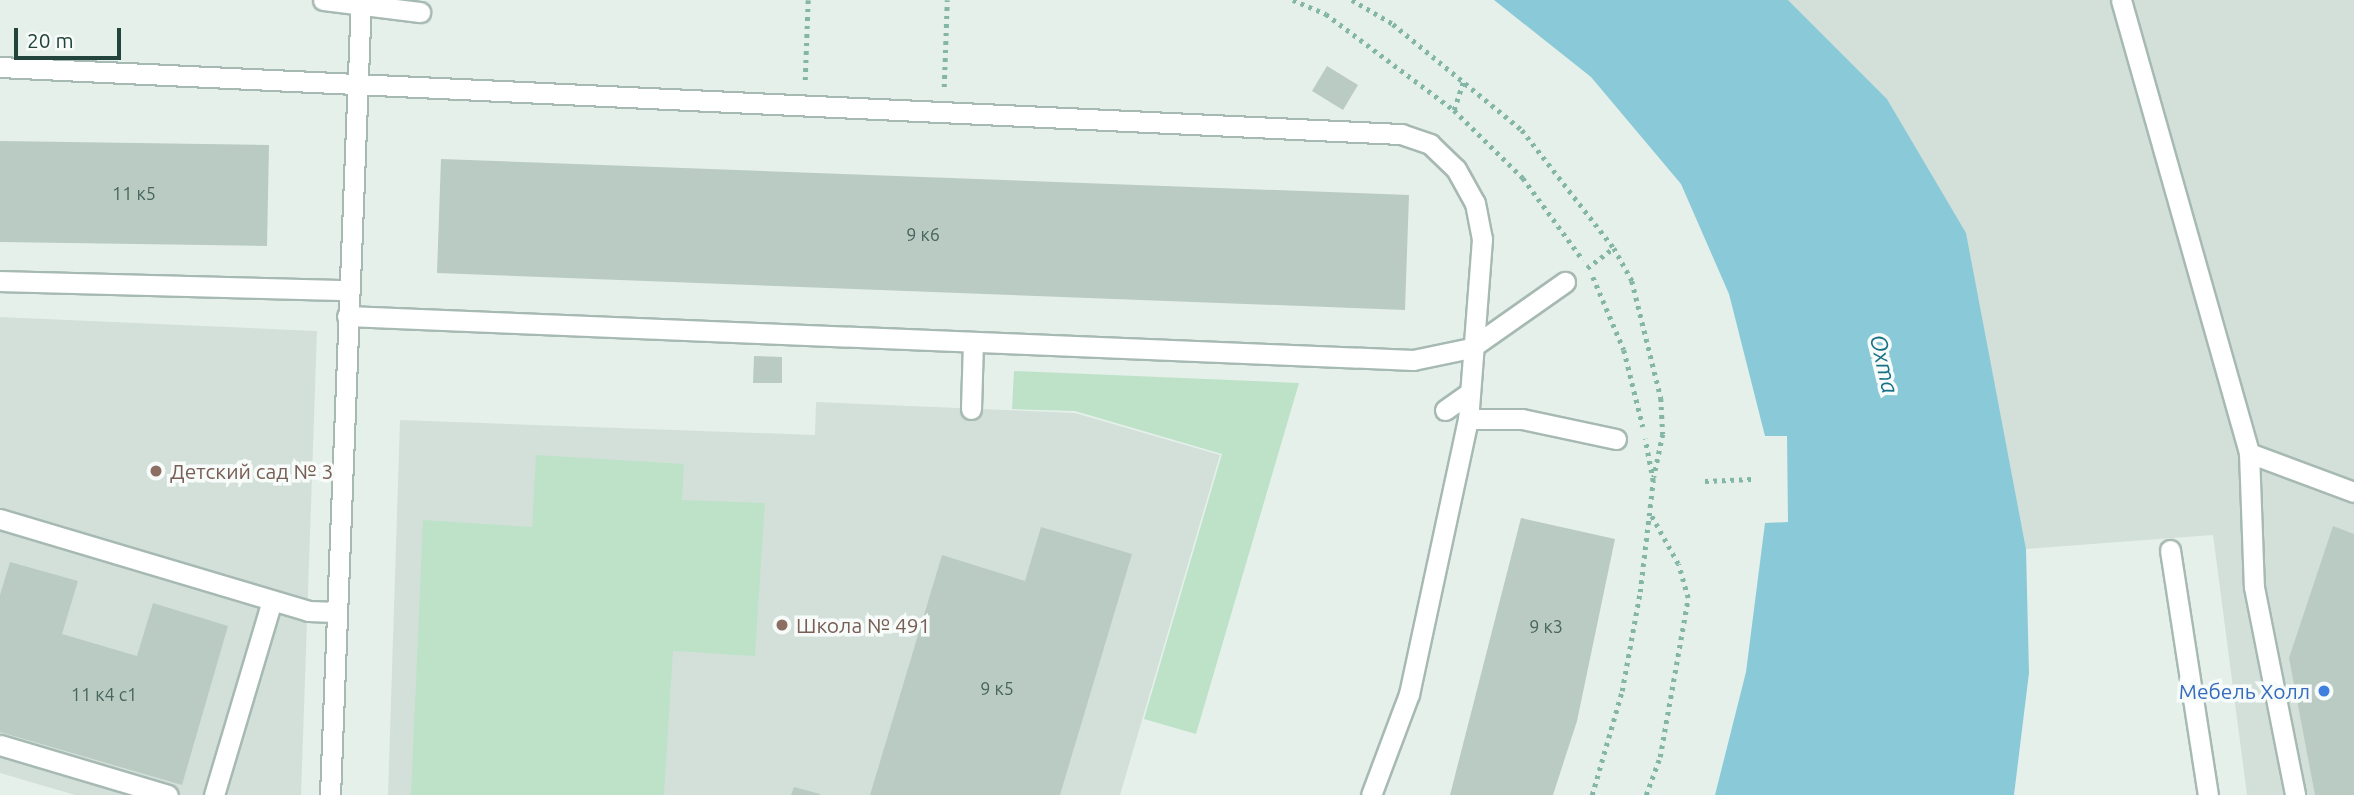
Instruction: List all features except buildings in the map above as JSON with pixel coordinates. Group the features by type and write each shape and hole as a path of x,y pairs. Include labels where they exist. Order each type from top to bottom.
{"lane":[{"path":"2121,0 2249,453 2254,587 2295,795"},
{"path":"323,1 420,12"},
{"path":"330,795 360,5"},
{"path":"0,67 1401,134 1430,144 1456,169 1475,203 1482,239 1471,348 1468,419 1409,694 1371,795"},
{"path":"0,281 349,290"},
{"path":"347,316 1413,360 1471,348 1565,282"},
{"path":"971,409 973,342"},
{"path":"1445,410 1469,393"},
{"path":"1468,419 1522,419 1616,439"},
{"path":"2249,453 2354,492"},
{"path":"0,519 272,601 337,612"},
{"path":"2170,550 2208,795"},
{"path":"214,795 272,601"},
{"path":"0,745 168,795"}],"path":[{"path":"803,105 808,0"},
{"path":"942,112 947,0"},
{"path":"1293,0 1326,14 1454,110 1523,178 1587,268 1624,349 1653,481"},
{"path":"1352,0 1464,80 1522,130 1615,248 1632,281 1661,398 1663,434 1653,481 1622,691 1592,795"},
{"path":"1454,110 1464,80"},
{"path":"1587,268 1615,248"},
{"path":"1706,481 1752,479"},
{"path":"1646,795 1660,757 1688,598 1678,564 1650,514"}],"shaded area":[{"path":"1788,0 2354,0 2354,795 2247,795 2213,535 2026,549 1965,233 1887,99"},
{"name":"Детский сад № 3","path":"0,317 317,331 301,795 75,795 0,773"},
{"name":"Школа № 491","path":"816,402 1075,413 1220,455 1120,795 388,795 400,420 815,435"}],"green space":[{"path":"1014,371 1299,383 1196,734 1144,719 1222,454 1075,411 1012,409"},
{"path":"536,455 684,464 682,500 765,503 755,656 673,651 664,795 411,795 423,520 532,527"}],"water":[{"name":"Охта","path":"1494,0 1788,0 1887,99 1966,233 2026,549 2029,673 2014,795 1715,795 1746,672 1765,523 1788,522 1787,436 1765,436 1729,294 1681,184 1591,77"}],"place":[{"name":"Детский сад № 3","path":"156,471"},
{"name":"Школа № 491","path":"782,625"},
{"name":"Мебель Холл","path":"2324,691"}]}
